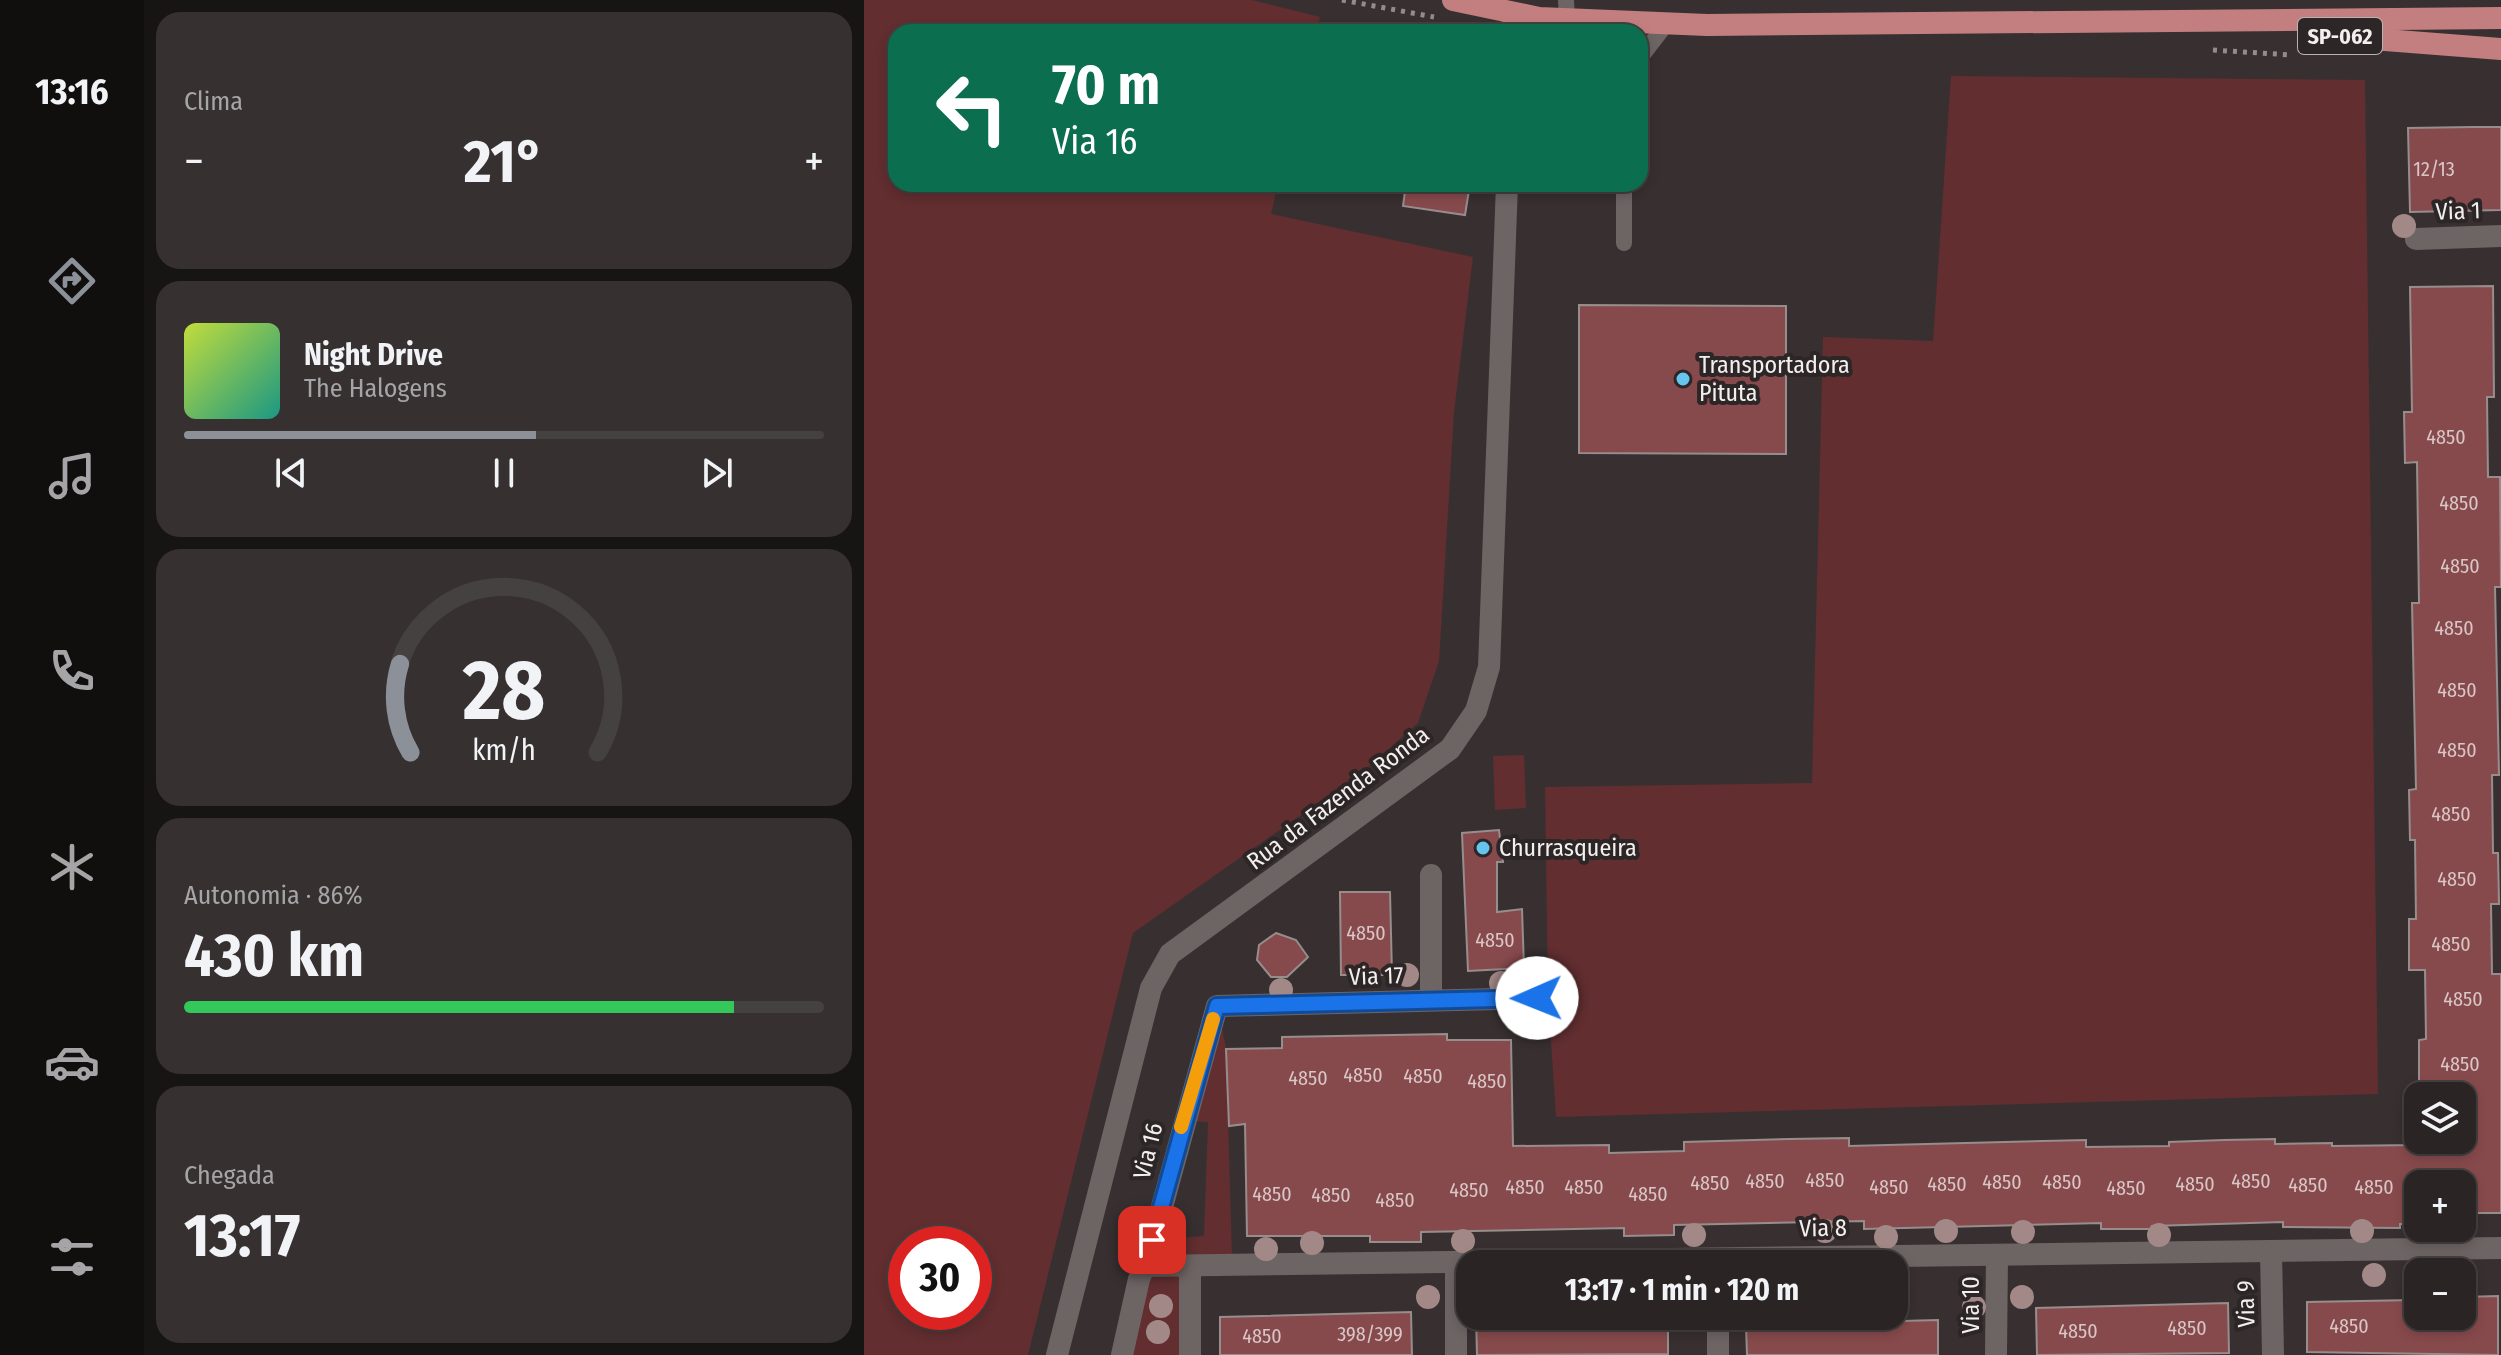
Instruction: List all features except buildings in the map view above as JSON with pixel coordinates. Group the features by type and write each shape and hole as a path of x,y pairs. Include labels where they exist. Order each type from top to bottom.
{"main road":[{"name":"SP-062","path":"1453,0 1512,23 1570,17 1667,23 2179,23 2501,18"},
{"name":"SP-062","path":"2179,23 2501,49"}],"street":[{"name":"Rua da Fazenda Ronda","path":"1057,1355 1151,988 1170,954 1450,749 1476,711 1489,667 1507,192"},
{"name":"Via 1","path":"2416,239 2501,236"},
{"path":"1431,875 1431,1000"},
{"name":"Via 17","path":"1217,1006 1537,998"},
{"name":"Via 16","path":"1122,1355 1139,1279 1217,1006"},
{"name":"Via 8","path":"1908,1253 1997,1255 2501,1248"},
{"name":"Via 9","path":"2271,1251 2273,1355"},
{"name":"Via 10","path":"1996,1355 1997,1255"},
{"name":"Via 8","path":"1145,1266 1456,1263"},
{"path":"1190,1266 1190,1355"},
{"path":"1456,1330 1456,1355"},
{"path":"1718,1330 1718,1355"}],"lane":[{"path":"1648,48 1667,23"},
{"path":"1624,192 1624,243"}],"path":[{"path":"1342,0 1435,17"}],"shaded area":[{"path":"864,0 1252,0 1320,17 1318,24 888,24 888,192 1276,192 1271,214 1473,257 1454,412 1439,661 1418,723 1365,770 1133,933 1028,1355 864,1355"},
{"path":"1951,76 2365,80 2378,1094 1556,1117 1548,996 1545,787 1812,783 1823,337 1933,341"},
{"path":"1524,755 1526,808 1495,810 1493,756"},
{"path":"1218,1007 1226,1049 1232,1257 1150,1259 1153,1240 1204,1236 1208,1122 1185,1121"},
{"path":"1189,1266 1187,1355 1122,1355 1143,1269"}],"slow traffic":[{"path":"1181,1127 1213,1019"}],"place":[{"name":"Transportadora Pituta","path":"1683,379"},
{"name":"Churrasqueira","path":"1483,848"}],"route":[{"path":"1152,1240 1217,1006 1537,998"}]}
